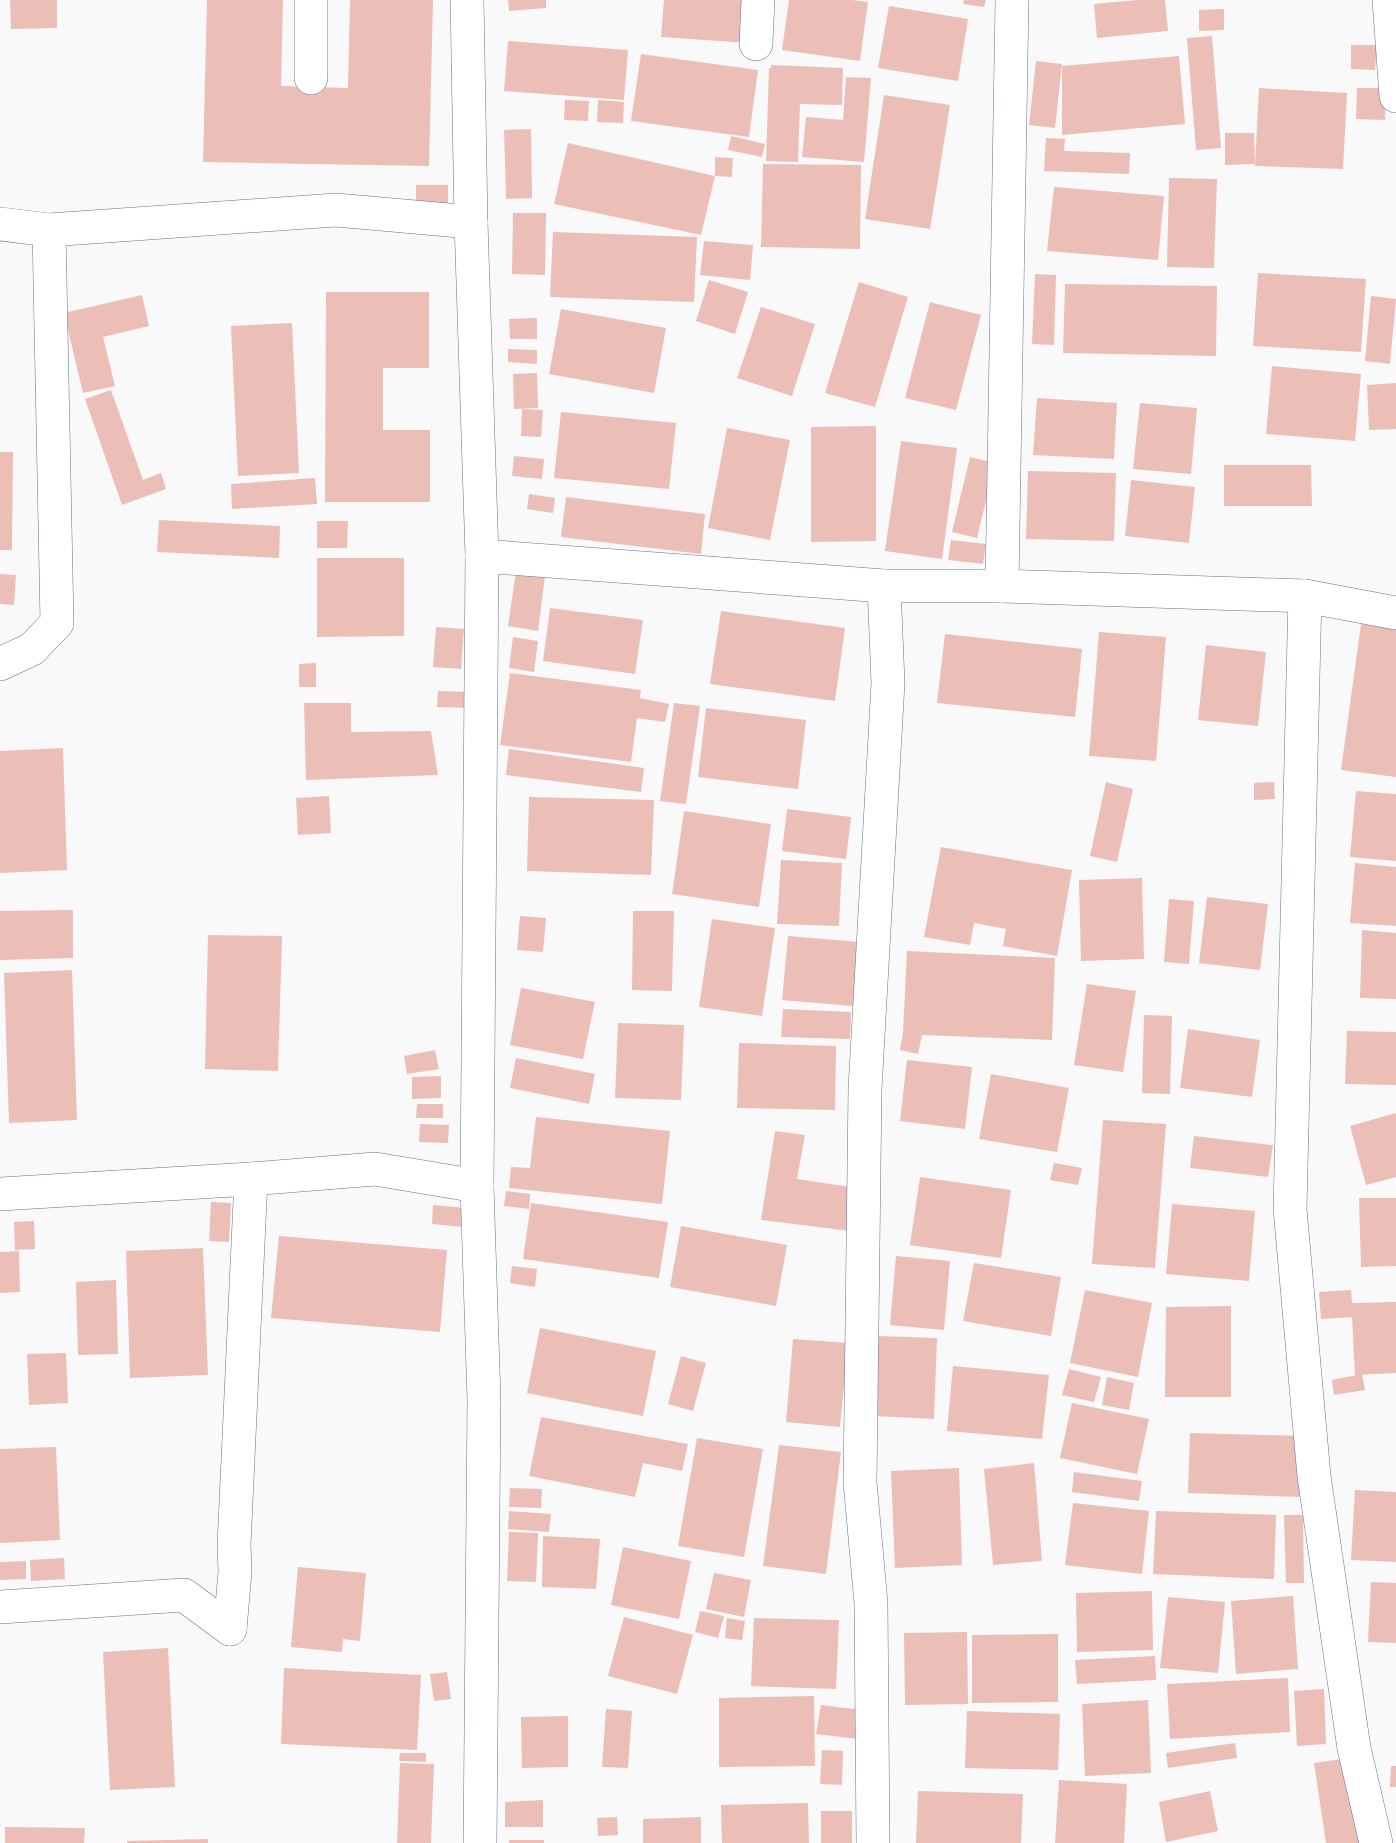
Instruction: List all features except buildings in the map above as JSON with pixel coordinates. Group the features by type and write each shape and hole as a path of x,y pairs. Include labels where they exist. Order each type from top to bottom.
{"street":[{"path":"311,0 311,78"},
{"path":"467,0 471,222 482,556 477,1186 484,1400 480,1843"},
{"path":"756,44 758,0"},
{"path":"1002,586 1012,0"},
{"path":"1389,0 1396,96"},
{"path":"0,224 49,230 336,210 471,222"},
{"path":"0,664 32,649 57,623 49,230"},
{"path":"482,556 884,586 1002,586 1305,596 1396,613"},
{"path":"873,1843 871,1603 860,1482 860,1423 864,1089 888,683 884,586"},
{"path":"1305,596 1290,1209 1314,1476 1354,1748 1376,1843"},
{"path":"0,1194 375,1169 477,1186"},
{"path":"0,1607 184,1595 230,1629 235,1572 234,1533 251,1179"}]}
